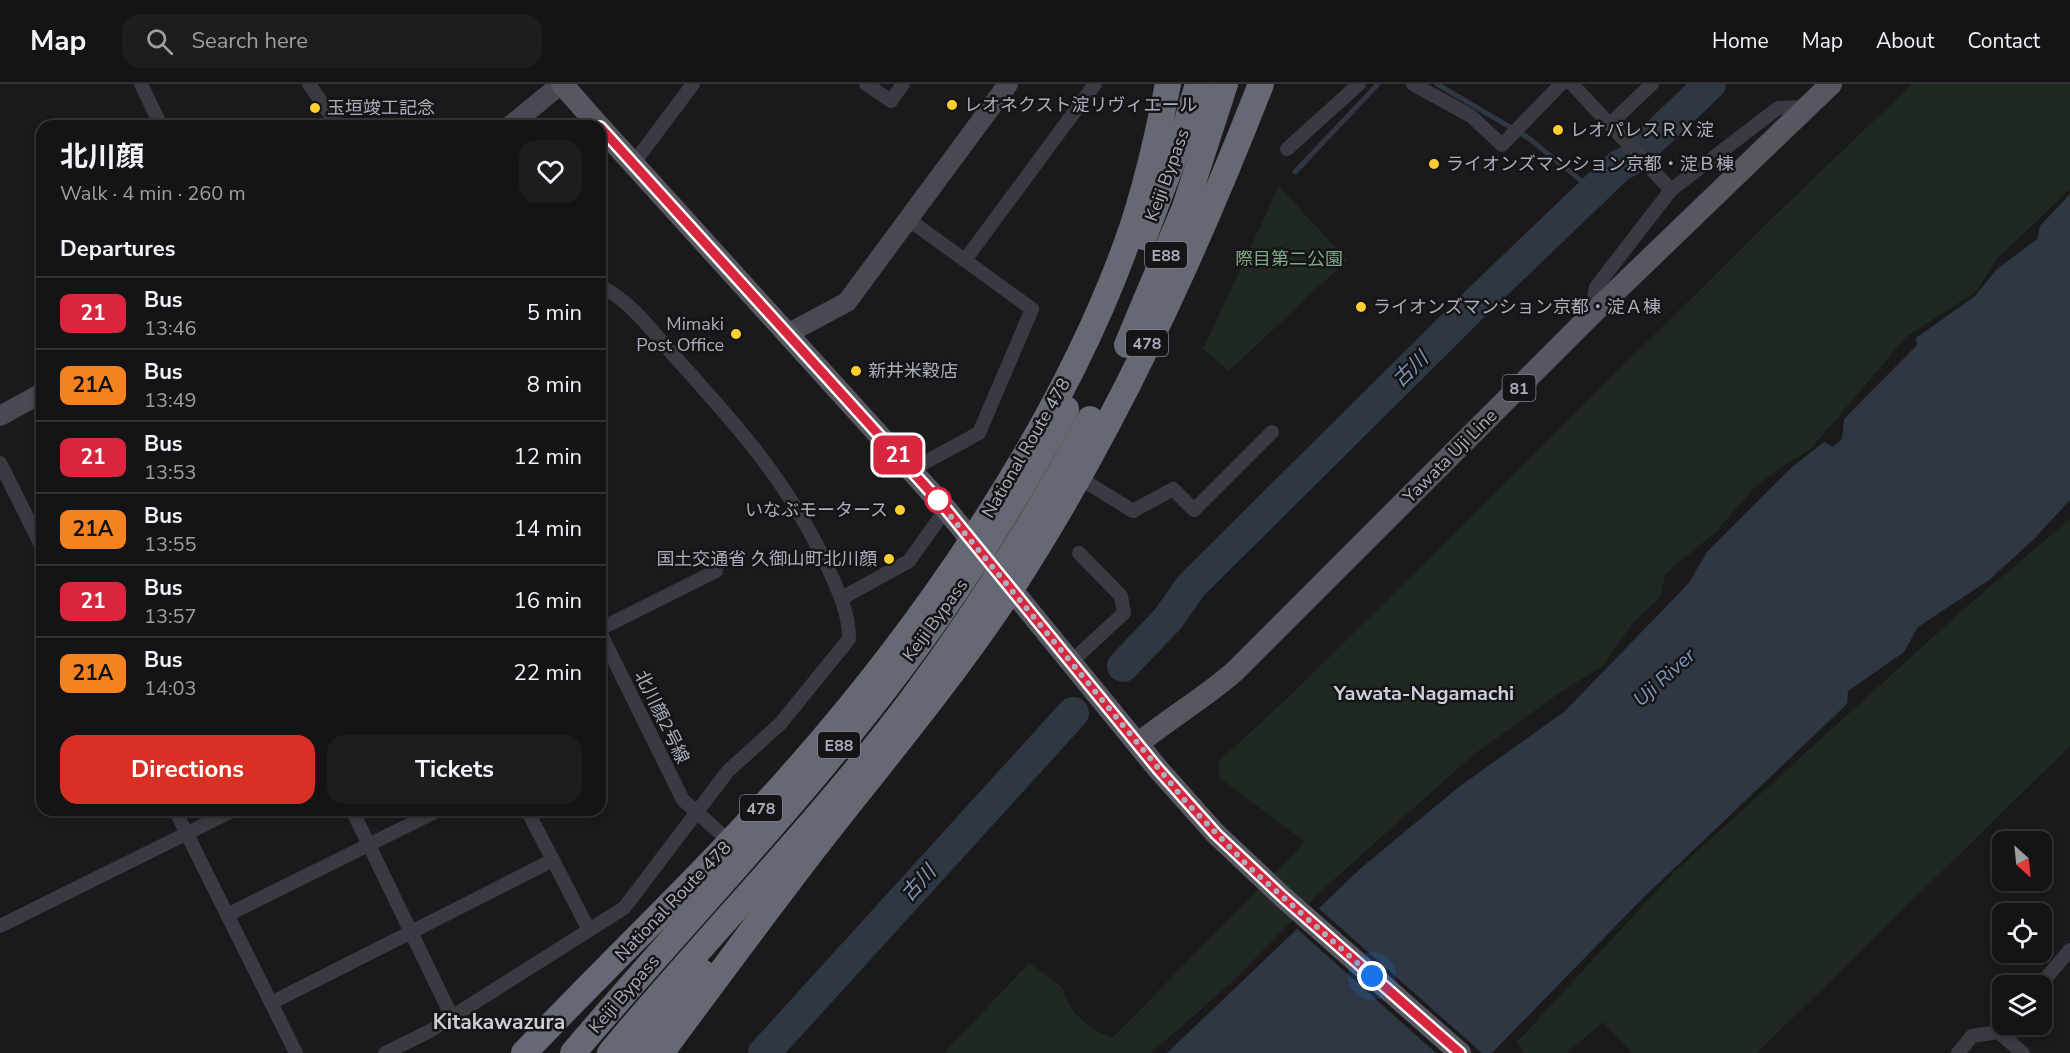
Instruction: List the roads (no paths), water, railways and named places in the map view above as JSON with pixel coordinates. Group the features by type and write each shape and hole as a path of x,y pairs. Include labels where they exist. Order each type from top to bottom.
{"highway":[{"name":"National Route 478","path":"524,1053 730,842 849,709 908,631 971,540 1058,396 1126,245 1146,181 1168,84"},
{"path":"1126,245 1152,183 1182,84"},
{"name":"Keiji Bypass","path":"573,1053 774,822 887,686 986,547 1066,409 1131,272 1166,180 1198,84"},
{"name":"Keiji Bypass","path":"610,1053 912,700 1012,556 1090,420 1156,279 1185,207 1226,84"},
{"path":"1160,315 1247,84"},
{"name":"478","path":"661,1053 826,833 914,724 1010,590 1078,477 1160,315 1233,155 1261,84"},
{"path":"634,1053 732,936 826,833"},
{"path":"543,1053 651,924"}],"main road":[{"path":"561,84 594,120"},
{"name":"Yawata Uji Line","path":"1139,743 1172,717 1209,694 1234,672 1590,316 1831,84"},
{"path":"606,133 946,509 1158,769 1249,867 1460,1053"}],"street":[{"path":"141,84 158,120"},
{"path":"309,84 334,120"},
{"path":"517,120 561,84"},
{"path":"633,164 693,84"},
{"path":"866,84 891,101 903,84"},
{"path":"787,334 847,302 1008,84"},
{"path":"965,260 1095,84"},
{"path":"1287,149 1359,84"},
{"path":"1413,84 1471,116 1502,145 1561,84"},
{"path":"1572,84 1611,123 1671,190"},
{"path":"1611,123 1652,84"},
{"path":"1590,316 1596,287 1671,190 1778,108 1807,107"},
{"path":"908,219 1032,309 979,433 911,470"},
{"path":"385,1053 452,1017 624,908 728,771 780,724 849,639 849,622 842,598 809,526 736,424 613,292 606,289"},
{"path":"0,416 36,396"},
{"path":"1078,477 1133,511 1173,489 1194,510 1272,432"},
{"path":"0,463 36,535"},
{"path":"842,598 909,561 946,509"},
{"path":"1071,662 1124,613 1121,596 1079,553"},
{"path":"606,627 716,571"},
{"name":"北川顔2号線","path":"606,642 682,800 699,812 730,842"},
{"path":"178,816 296,1053"},
{"path":"0,926 222,816"},
{"path":"355,816 452,1017"},
{"path":"227,915 427,816"},
{"path":"530,816 589,930"},
{"path":"271,1003 553,860"},
{"path":"2048,975 2070,950"},
{"path":"1958,1053 1972,1036 1992,1031"},
{"path":"2008,1035 2023,1053"}],"water":[{"name":"Uji River","path":"2070,194 2070,500 2034,539 1989,580 1918,627 1904,652 1848,691 1847,704 1643,898 1492,1053 1167,1053 1361,868 1460,786 1564,712 1688,584 1707,552 1793,466 1824,442 1833,447 1842,439 1844,419 1917,345 1916,338 1975,296 1997,269 2037,239 2040,226"}],"waterway":[{"path":"1295,172 1378,84"},
{"path":"1437,84 1527,137 1594,191"},
{"name":"古川","path":"1123,666 1168,619 1191,586 1474,305 1620,165 1629,161 1710,84"},
{"name":"古川","path":"764,1053 1073,713"}],"place":[{"name":"レオネクスト淀リヴィエール","path":"952,105"},
{"name":"玉垣竣工記念","path":"315,108"},
{"name":"レオパレスＲＸ淀","path":"1558,130"},
{"name":"ライオンズマンション京都・淀Ｂ棟","path":"1434,164"},
{"name":"ライオンズマンション京都・淀Ａ棟","path":"1361,307"},
{"name":"Mimaki Post Office","path":"736,334"},
{"name":"新井米穀店","path":"856,371"},
{"name":"いなぶモータース","path":"900,510"},
{"name":"国土交通省 久御山町北川顔","path":"889,559"}],"district":[{"name":"Yawata-Nagamachi","path":"1424,693"},
{"name":"Kitakawazura","path":"499,1022"}],"park label":[{"name":"際目第二公園","path":"1289,259"}]}
